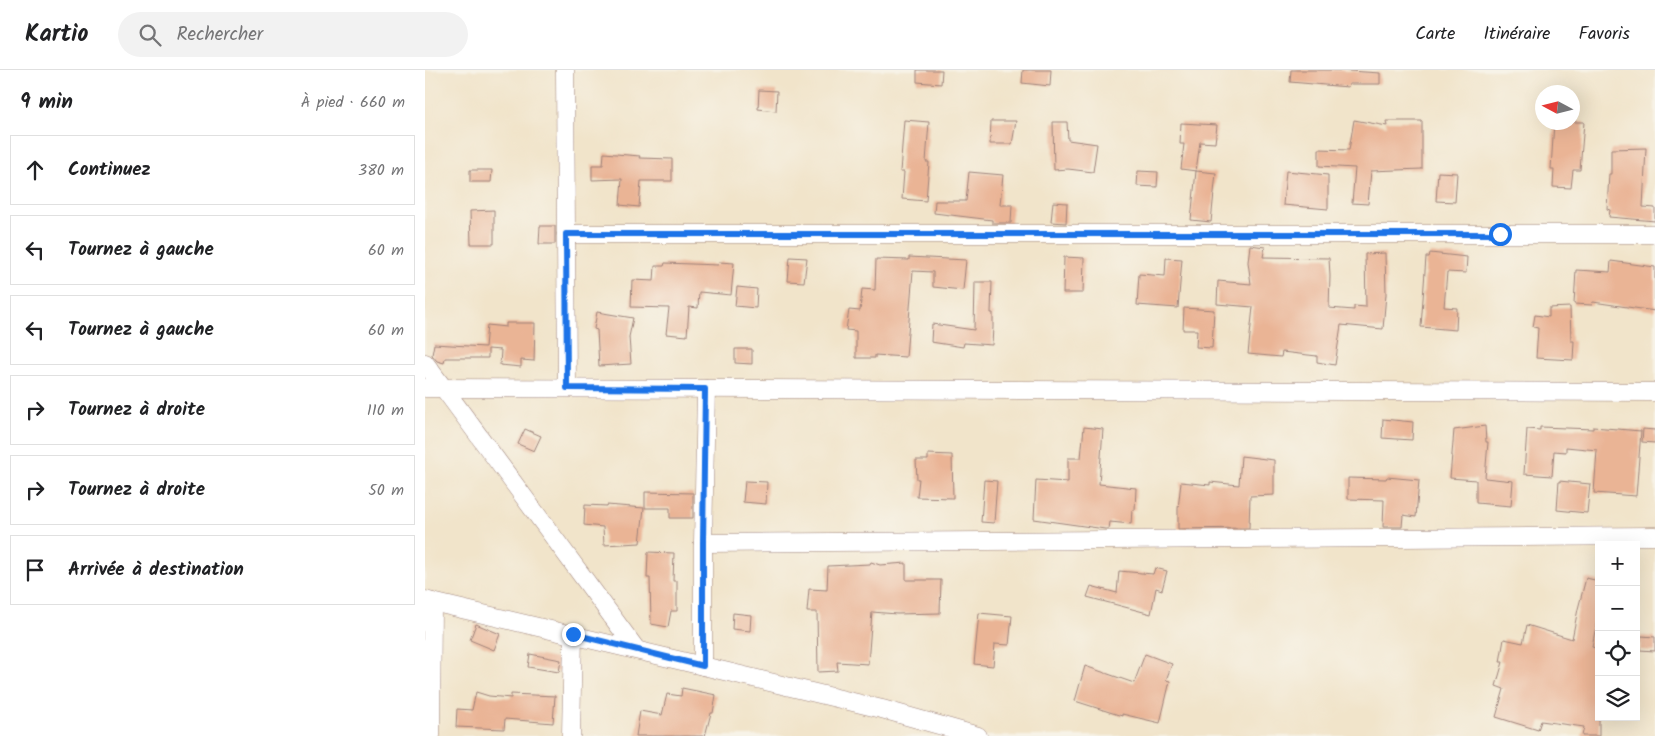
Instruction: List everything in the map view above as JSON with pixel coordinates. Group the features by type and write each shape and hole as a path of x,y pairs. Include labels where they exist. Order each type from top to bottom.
{"street":[{"path":"565,70 567,388"},
{"path":"566,234 1655,234"},
{"path":"425,363 635,649"},
{"path":"425,388 1655,392"},
{"path":"703,666 705,389"},
{"path":"703,543 1655,536"},
{"path":"431,736 429,601 882,709 978,736"},
{"path":"571,736 573,634"}],"building":[{"path":"917,70 942,70 941,84 917,82"},
{"path":"1023,70 1051,70 1050,86 1022,83"},
{"path":"1291,70 1380,73 1380,84 1349,84 1348,87 1290,82"},
{"path":"759,90 777,91 776,111 758,109"},
{"path":"904,120 929,122 926,162 929,162 926,201 902,199 904,172 900,172"},
{"path":"1354,120 1387,126 1386,121 1422,121 1422,169 1371,171 1368,204 1352,203 1355,168 1319,166 1319,149 1349,150"},
{"path":"991,121 1016,121 1012,144 990,144"},
{"path":"1053,122 1067,122 1068,140 1097,144 1093,172 1068,169 1054,170"},
{"path":"1580,122 1584,122 1580,170 1573,170 1571,188 1553,187 1554,169 1551,169 1553,130 1580,130"},
{"path":"1181,123 1217,125 1215,143 1200,142 1196,171 1181,169 1184,144 1180,144"},
{"path":"1646,148 1643,207 1655,208 1655,221 1609,217 1610,210 1607,209 1609,174 1611,174 1611,149"},
{"path":"604,153 640,156 639,158 672,159 672,181 641,181 639,207 620,205 622,179 592,180 592,165 603,165"},
{"path":"470,170 492,170 491,182 470,182"},
{"path":"1138,171 1158,172 1157,187 1137,186"},
{"path":"1196,171 1216,173 1211,222 1191,220"},
{"path":"1286,171 1328,175 1328,209 1283,205"},
{"path":"969,172 1003,175 1000,205 1012,205 1011,223 992,223 992,220 934,213 935,201 966,201"},
{"path":"1438,172 1457,173 1455,202 1436,201"},
{"path":"1053,202 1067,203 1066,223 1051,222"},
{"path":"494,210 494,244 471,244 470,211"},
{"path":"540,226 555,226 555,244 539,244"},
{"path":"1250,245 1265,247 1263,257 1329,258 1329,308 1354,310 1354,306 1366,307 1365,254 1385,253 1386,294 1383,329 1341,325 1335,365 1317,362 1317,356 1282,352 1281,357 1248,354 1253,307 1217,304 1218,281 1251,284 1248,262"},
{"path":"1430,253 1467,257 1466,273 1447,272 1444,307 1457,308 1456,330 1421,327 1426,257 1429,257"},
{"path":"790,257 807,258 804,282 788,281"},
{"path":"909,257 966,260 963,290 933,287 933,272 913,271 906,357 875,355 875,358 856,358 856,331 846,330 849,310 860,311 862,289 875,290 876,259 909,260"},
{"path":"1064,257 1084,258 1083,293 1063,293"},
{"path":"1166,258 1182,259 1178,308 1137,305 1139,274 1165,276"},
{"path":"1611,261 1655,267 1655,311 1593,302 1592,305 1574,304 1576,270 1610,272"},
{"path":"719,262 734,263 731,295 699,292 698,308 689,307 687,336 666,334 669,308 631,307 632,280 654,281 655,266 664,266 665,263 718,265"},
{"path":"975,282 992,282 992,345 964,343 963,347 931,342 932,324 974,330"},
{"path":"737,287 757,289 756,308 735,306"},
{"path":"1570,307 1571,341 1574,341 1573,360 1536,358 1538,328 1533,327 1535,315 1549,317 1549,308"},
{"path":"1184,308 1214,310 1212,348 1196,347 1197,330 1183,330"},
{"path":"597,312 633,318 629,337 631,364 599,366 597,330 594,329"},
{"path":"506,323 535,323 534,361 521,360 521,367 500,365 501,350 488,349 488,358 445,358 444,363 437,361 432,355 434,344 485,347 487,325 506,327"},
{"path":"735,349 752,349 752,364 735,363"},
{"path":"1383,419 1413,422 1412,440 1382,438"},
{"path":"1485,426 1486,442 1488,442 1485,478 1513,481 1511,506 1476,503 1476,480 1450,478 1454,430"},
{"path":"1084,427 1103,429 1099,484 1136,488 1135,510 1132,510 1131,524 1110,522 1109,529 1105,529 1034,519 1036,480 1068,482 1068,458 1081,458"},
{"path":"1540,427 1593,429 1593,427 1641,431 1636,496 1594,493 1597,450 1566,447 1566,452 1554,451 1552,476 1524,474 1527,429 1540,430"},
{"path":"525,429 541,436 534,451 518,444"},
{"path":"1643,429 1655,430 1655,443 1642,442"},
{"path":"928,454 952,455 953,498 917,497 919,479 917,479 916,460 928,460"},
{"path":"1241,456 1274,460 1274,495 1250,496 1249,528 1178,529 1181,482 1239,485"},
{"path":"1387,477 1419,480 1416,517 1403,515 1402,527 1383,527 1384,500 1348,499 1348,478 1386,479"},
{"path":"984,480 997,481 994,523 981,522"},
{"path":"745,481 767,482 766,504 743,502"},
{"path":"1559,481 1590,484 1587,513 1557,510"},
{"path":"645,492 693,493 693,518 670,518 670,508 645,508"},
{"path":"585,505 644,508 640,543 604,545 603,527 584,525"},
{"path":"648,552 674,553 673,581 677,581 677,611 671,611 668,627 651,624 650,578 647,578"},
{"path":"871,562 880,565 906,563 906,580 941,580 940,613 897,614 872,612 868,664 837,662 838,671 818,672 817,612 807,612 809,589 827,590 828,566 870,564"},
{"path":"1155,568 1167,571 1162,590 1156,588 1151,614 1087,597 1091,586 1117,593 1119,571 1153,574"},
{"path":"1586,578 1595,580 1595,631 1592,647 1595,648 1595,721 1599,721 1599,736 1582,736 1584,727 1541,721 1538,730 1496,717 1504,689 1496,686 1503,662 1500,662 1504,639 1523,643 1527,625 1572,639"},
{"path":"733,613 751,615 750,631 732,629"},
{"path":"979,613 1012,616 1009,645 995,644 993,666 974,664"},
{"path":"476,624 500,634 494,650 470,640"},
{"path":"1641,636 1655,637 1655,651 1640,650"},
{"path":"530,654 561,660 559,672 528,667"},
{"path":"1145,654 1172,664 1166,680 1170,681 1160,723 1122,714 1122,716 1075,701 1085,666 1134,683"},
{"path":"682,688 716,695 713,713 711,713 705,736 636,736 640,711 662,715 667,694 681,696"},
{"path":"476,692 489,696 511,698 511,694 555,696 553,723 505,719 504,729 456,727 457,709 472,710"}],"route":[{"path":"573,634 703,666 705,389 567,388 566,234 1500,234"}]}
